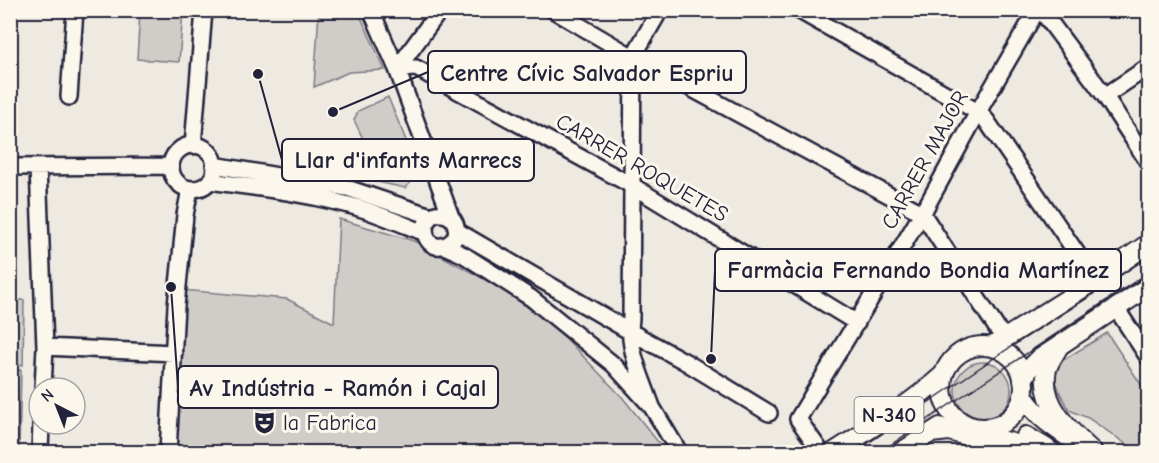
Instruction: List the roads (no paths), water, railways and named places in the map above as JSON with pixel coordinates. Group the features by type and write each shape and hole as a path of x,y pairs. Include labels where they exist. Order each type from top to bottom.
{"main road":[{"name":"N-340","path":"834,453 910,402 943,375 959,353 998,342 1149,244"},
{"path":"999,425 1012,416 1029,369 1034,364 1060,344 1149,287"},
{"path":"998,342 1003,352 1014,361 1034,411 1050,425 1092,453"},
{"path":"1060,344 1047,367 1047,392 1058,416 1092,453"},
{"name":"N-340","path":"943,375 941,393 946,407 954,418 968,425 983,427 999,425"},
{"name":"N-340","path":"901,453 954,418"},
{"path":"999,425 1024,435 1051,453"},
{"path":"931,433 949,431 977,439 1005,441 1034,453"}],"street":[{"path":"69,97 75,10"},
{"path":"193,146 204,10"},
{"path":"371,10 397,69 454,224 455,238 451,243 438,246 432,244 428,239 425,227 431,216"},
{"path":"397,69 440,10"},
{"path":"552,10 633,57 922,213 998,330 998,342"},
{"path":"652,407 632,351 629,331 631,318 633,57 660,10"},
{"path":"798,10 978,112 986,120 1095,280"},
{"path":"1039,10 1105,96 1149,162"},
{"name":"CARRER MAJOR","path":"821,453 798,419 922,213 978,112 1039,10"},
{"path":"1105,96 1149,67"},
{"name":"CARRER ROQUETES","path":"397,69 416,68 631,185 857,323"},
{"path":"193,146 207,151 214,165 210,181 197,189 182,187 172,174 171,166 172,159 180,149 193,146"},
{"path":"214,165 347,188 431,216 445,214 454,224 769,413"},
{"path":"10,167 171,166"},
{"path":"38,167 45,347 44,376"},
{"path":"210,181 322,198 355,207 425,234"},
{"path":"168,453 176,306 185,215 190,189"},
{"path":"444,246 464,255 531,298 614,365 652,407 680,453"},
{"path":"1116,308 1149,357"},
{"path":"45,347 174,353"},
{"path":"40,453 41,436"}],"tram line":[{"path":"855,452 1148,257"},
{"path":"880,452 1148,273"}],"place":[{"name":"Llar d'infants Marrecs","path":"258,74"},
{"name":"Centre Cívic Salvador Espriu","path":"333,112"},
{"name":"Av Indústria - Ramón i Cajal","path":"171,287"},
{"name":"Farmàcia Fernando Bondia Martínez","path":"711,359"},
{"name":"la Fabrica","path":"265,423"}]}
